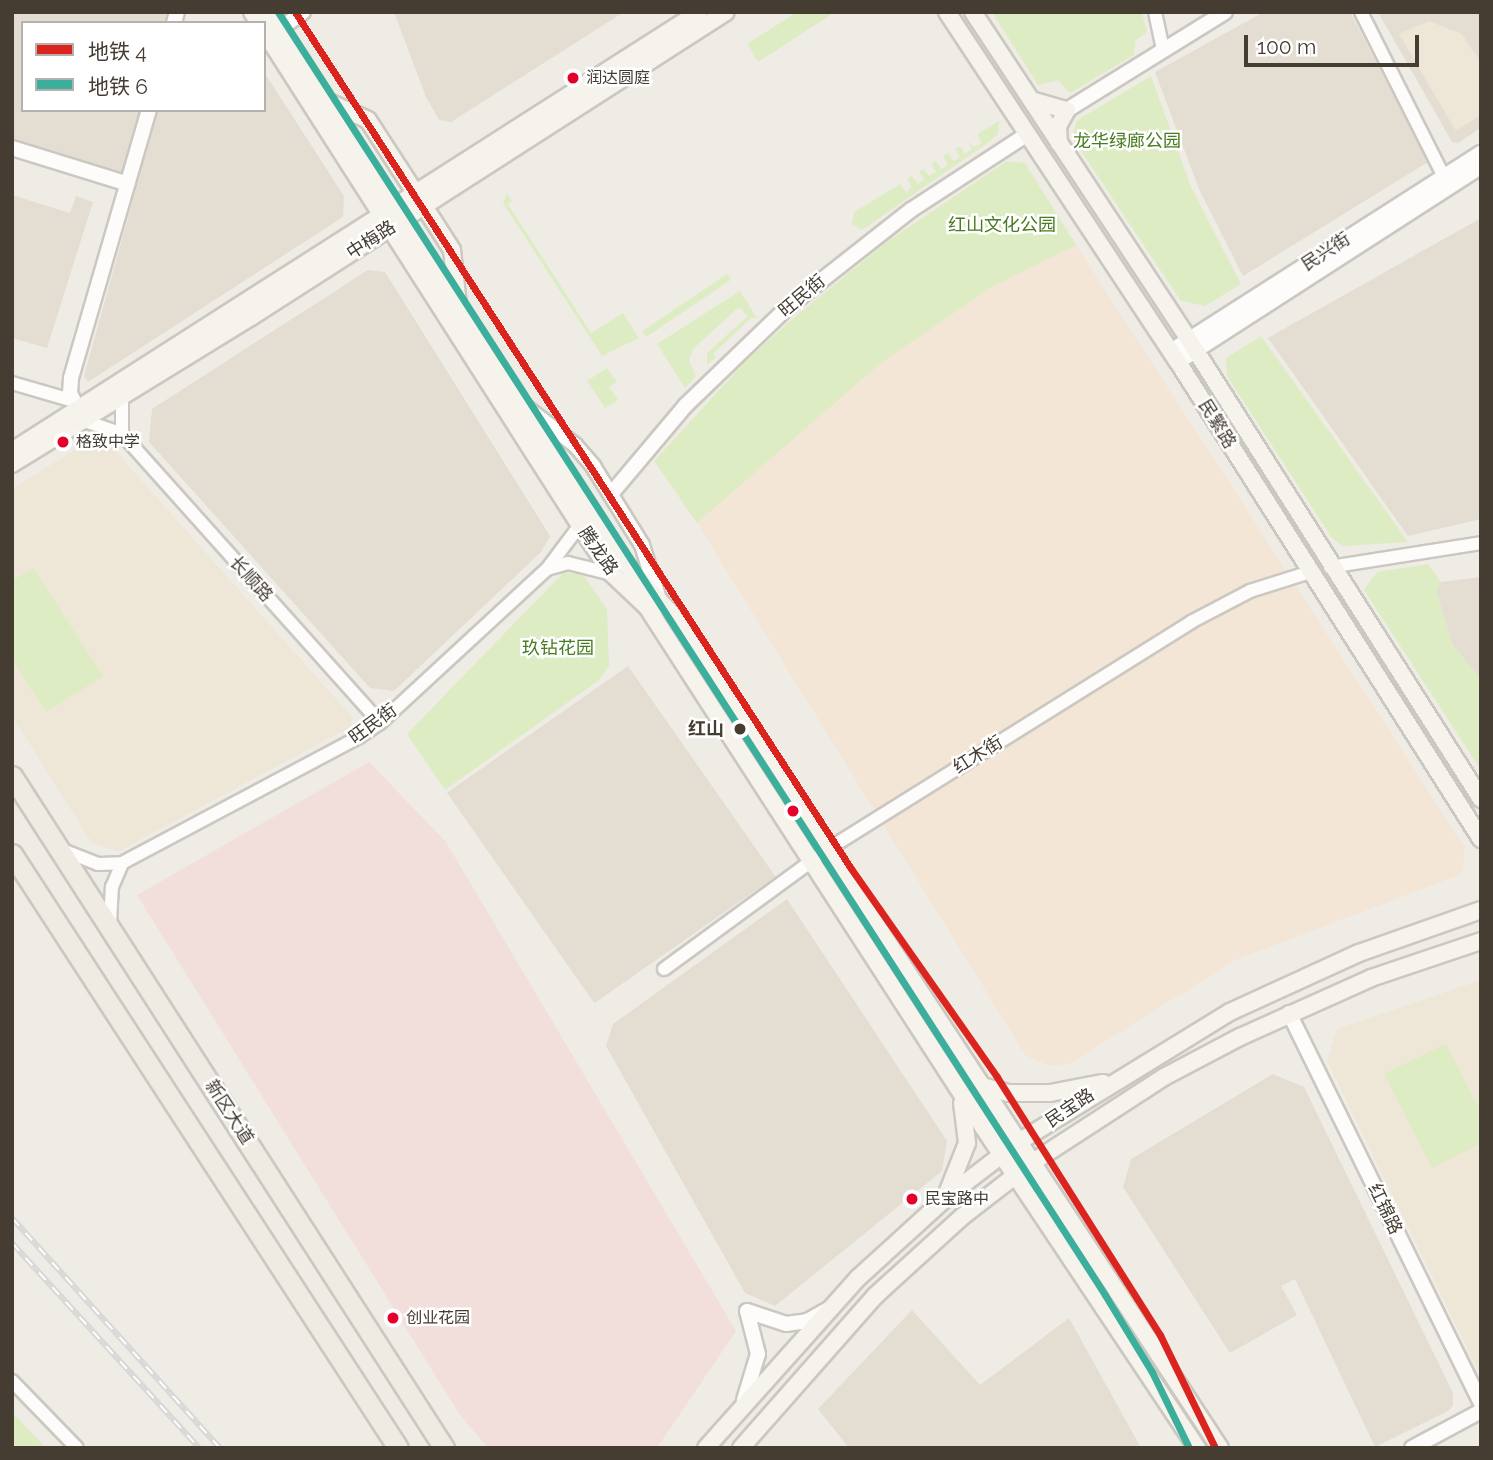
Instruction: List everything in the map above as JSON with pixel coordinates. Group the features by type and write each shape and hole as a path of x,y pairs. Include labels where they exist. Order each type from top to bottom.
{"main road":[{"name":"腾龙路","path":"268,12 272,30 393,217 580,525 612,574 648,607 1001,1155 1197,1448"},
{"name":"中梅路","path":"420,200 699,12"},
{"name":"中梅路","path":"12,451 726,12"},
{"name":"民繁路","path":"947,12 1175,357 1481,839"},
{"name":"民繁路","path":"973,12 1192,345 1330,567 1481,799"},
{"path":"1031,100 1067,110 1059,126 1059,143"},
{"path":"323,107 368,120 452,250 458,307"},
{"name":"腾龙路","path":"393,217 458,307 615,553 658,596 1030,1164 1220,1448"},
{"name":"中梅路","path":"12,464 79,410 122,399 393,217"},
{"name":"新区大道","path":"12,776 444,1448"},
{"path":"12,854 398,1448"},
{"name":"民宝路","path":"706,1448 829,1308 938,1205 1017,1143 1109,1082 1290,982 1479,909"},
{"name":"民宝路","path":"741,1448 875,1296 1030,1164 1164,1077 1289,1013 1371,978 1481,941"},
{"path":"978,1085 1008,1093 1036,1093 1109,1082"},
{"path":"938,1205 958,1175 967,1143 966,1120 955,1084"}],"street":[{"path":"272,30 303,12"},
{"path":"1155,12 1163,50"},
{"path":"1067,110 1225,12"},
{"path":"1361,12 1444,177"},
{"path":"79,410 71,378 148,112"},
{"name":"旺民街","path":"611,494 686,405 789,306 911,210 1026,135"},
{"path":"12,148 128,184"},
{"name":"民兴街","path":"1175,357 1481,153"},
{"name":"民兴街","path":"1192,345 1481,167"},
{"path":"12,383 79,410 122,434 122,399"},
{"path":"517,400 585,455 646,551 658,596"},
{"name":"长顺路","path":"122,434 380,723"},
{"name":"旺民街","path":"122,863 380,723 547,569 580,525"},
{"path":"1330,567 1481,543"},
{"path":"547,569 568,563 612,574"},
{"name":"红木街","path":"664,969 825,851 1191,622 1250,591 1310,572"},
{"path":"60,849 98,864 122,863 112,887 110,928"},
{"name":"红锦路","path":"1289,1013 1481,1404"},
{"path":"740,1408 753,1383 758,1354 747,1311 786,1324 807,1321 829,1308"},
{"path":"12,1381 77,1448"},
{"path":"1412,1448 1481,1411"}],"shaded area":[{"path":"12,12 171,12 169,21 21,21 21,112 142,112 124,179 12,142"},
{"name":"润达圆庭","path":"394,12 624,12 451,122 439,120 426,97"},
{"path":"1264,12 1350,12 1428,162 1243,276 1199,189 1155,72"},
{"path":"1378,12 1481,12 1481,128 1458,143 1452,142"},
{"path":"1429,21 1462,34 1481,63 1481,115 1456,131 1399,34"},
{"path":"266,75 344,196 343,217 88,382 84,376 157,112 266,112"},
{"path":"12,195 70,213 76,196 93,202 47,348 12,338"},
{"path":"1481,218 1481,519 1408,536 1268,338"},
{"path":"1076,245 1465,848 1462,874 1236,960 1069,1064 1051,1066 1026,1056 697,523 881,363 992,287"},
{"path":"368,270 385,272 550,536 541,552 394,691 370,688 149,442 152,409"},
{"path":"89,441 108,443 353,718 350,727 119,851 92,843 12,716 12,489"},
{"path":"1481,577 1481,680 1452,644 1436,590 1441,582"},
{"path":"628,666 775,877 594,1003 447,793"},
{"path":"369,762 446,842 736,1331 657,1448 488,1448 460,1415 137,895"},
{"path":"787,899 947,1141 942,1171 775,1306 745,1293 606,1046 613,1024"},
{"path":"1481,980 1481,1376 1327,1061 1337,1029"},
{"path":"1273,1074 1304,1087 1453,1393 1453,1405 1448,1411 1375,1447 1295,1279 1281,1286 1297,1315 1230,1353 1123,1187 1131,1159"},
{"path":"912,1310 980,1385 1069,1318 1141,1448 849,1448 818,1409"}],"green space":[{"path":"797,12 835,12 758,62 747,44"},
{"name":"龙华绿廊公园","path":"992,12 1142,12 1147,32 1135,41 1134,55 1070,93 1058,80 1038,85"},
{"name":"龙华绿廊公园","path":"1151,76 1191,187 1241,284 1205,306 1181,301 1073,139 1076,121"},
{"path":"999,121 998,134 989,142 862,230 852,224 854,212 900,184 906,192 912,187 907,179 912,176 918,184 924,179 919,171 924,169 929,176 936,172 931,164 936,161 941,169 948,165 943,156 948,153 953,161 960,157 955,149 960,146 965,154 972,149 967,141 974,147 982,143 977,134"},
{"name":"红山文化公园","path":"1007,161 1025,163 1076,245 992,287 881,363 697,523 654,461 745,362 790,321 888,241"},
{"path":"507,194 512,201 508,204 591,333 623,313 639,338 602,356 503,203"},
{"path":"727,274 731,280 646,337 642,331"},
{"path":"740,291 757,318 751,318 713,354 716,357 707,365 707,353 748,316 739,307 694,348 689,360 696,376 685,388 657,344"},
{"path":"1261,336 1408,542 1343,546 1332,538 1227,376 1226,358"},
{"path":"607,368 617,382 609,387 618,400 605,408 587,381"},
{"path":"1428,564 1441,582 1436,590 1452,644 1481,680 1481,770 1364,590 1377,572"},
{"path":"33,568 103,676 46,712 12,659 12,581"},
{"name":"玖钻花园","path":"563,573 582,573 607,609 609,666 599,680 445,790 407,734"},
{"path":"1446,1044 1481,1113 1481,1143 1432,1168 1384,1074"},
{"path":"12,1412 46,1448 12,1448"}],"railway":[{"path":"12,1218 220,1448"},
{"path":"12,1243 199,1448"}],"metro line":[{"name":"6","path":"278,12 1105,1295 1152,1372 1189,1448"},
{"name":"4","path":"295,12 850,867 997,1077 1160,1335 1215,1448"}],"place":[{"name":"润达圆庭","path":"573,78"},
{"name":"格致中学","path":"63,442"},
{"name":"红山","path":"740,729"},
{"name":"民宝路中","path":"912,1199"},
{"name":"创业花园","path":"393,1318"}]}
